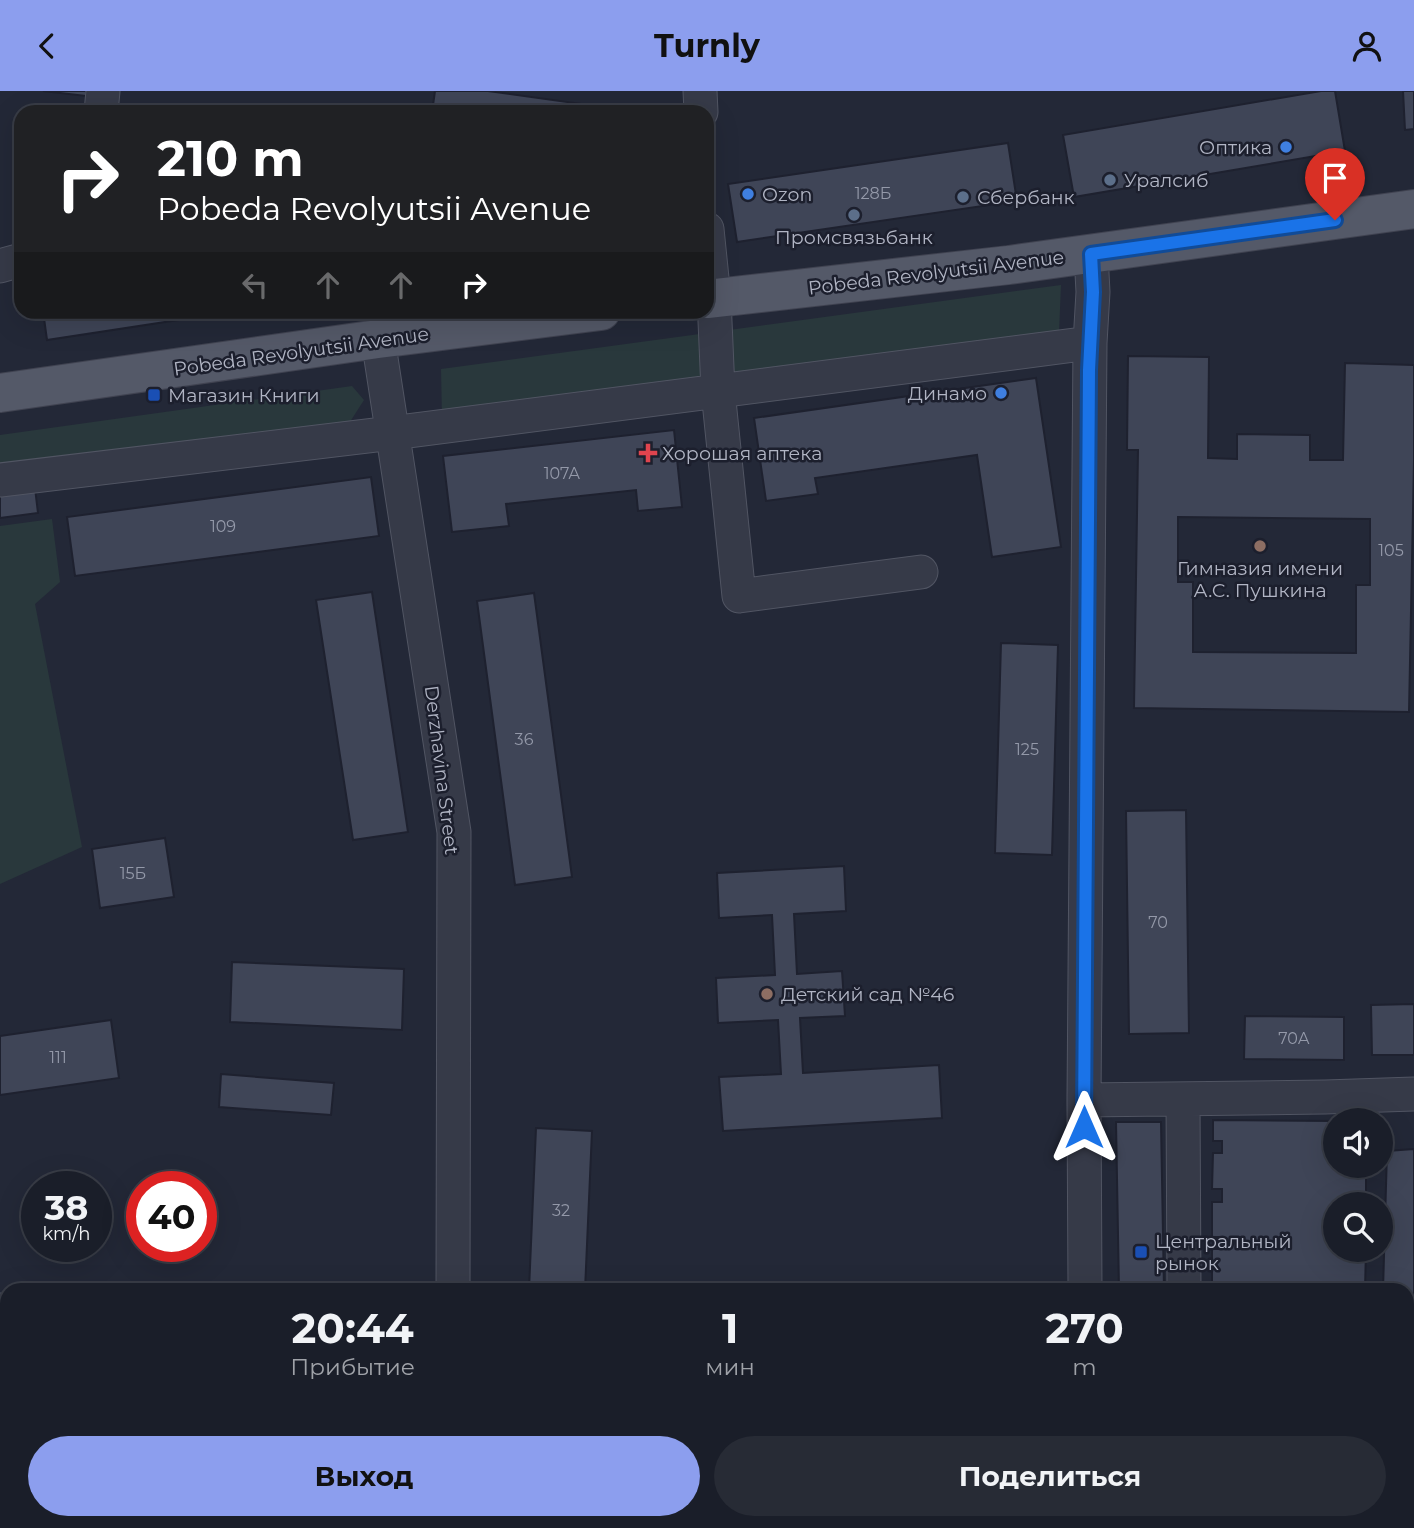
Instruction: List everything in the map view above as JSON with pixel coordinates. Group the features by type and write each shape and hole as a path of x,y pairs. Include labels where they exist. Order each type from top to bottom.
{"main road":[{"name":"Pobeda Revolyutsii Avenue","path":"714,298 1091,254 1414,209"},
{"name":"Pobeda Revolyutsii Avenue","path":"0,393 537,319"}],"street":[{"path":"1085,1283 1090,343 1093,292 1091,254"},
{"path":"713,319 739,596 921,572"},
{"name":"Derzhavina Street","path":"378,339 454,832 453,1283"},
{"path":"0,480 392,433 1090,343"},
{"path":"1084,1100 1414,1094"},
{"path":"1184,1099 1184,1283"}],"shaded area":[{"path":"1061,285 1059,333 442,419 441,369"},
{"path":"352,386 364,400 348,425 0,468 0,435"},
{"path":"52,519 60,582 35,604 82,847 0,884 0,526"}],"building":[{"path":"43,91 86,91 86,96"},
{"path":"435,91 488,91 589,105 433,105"},
{"path":"1321,91 1335,91 1345,151 1074,197 1063,135"},
{"path":"1403,91 1414,91 1414,129 1405,130"},
{"path":"1008,143 1017,201 737,242 728,184"},
{"path":"44,319 185,319 47,340"},
{"path":"1128,356 1209,357 1208,458 1237,459 1237,434 1310,435 1310,460 1343,460 1345,363 1414,365 1409,712 1134,708 1138,450 1127,450","holes":["1178,517 1370,519 1370,585 1356,585 1356,653 1193,652 1193,582 1178,582"]},
{"path":"1036,378 1061,547 992,557 977,455 815,478 818,494 766,501 754,418"},
{"path":"674,430 682,507 638,511 636,490 506,504 509,526 452,532 443,456"},
{"path":"371,477 379,536 75,576 67,517"},
{"path":"35,488 38,513 0,518 0,493"},
{"path":"372,592 408,832 353,840 316,600"},
{"path":"534,593 572,877 515,885 477,601"},
{"path":"1001,643 1058,645 1052,855 995,853"},
{"path":"1186,810 1189,1033 1129,1034 1126,811"},
{"path":"165,838 174,897 100,908 92,849"},
{"path":"844,866 846,911 794,914 797,974 842,971 845,1016 800,1018 803,1073 939,1065 942,1118 723,1131 719,1077 781,1074 778,1020 718,1023 716,978 775,975 772,915 719,918 717,873"},
{"path":"232,962 404,969 402,1030 230,1022"},
{"path":"1414,1004 1414,1055 1372,1055 1371,1005"},
{"path":"1245,1016 1344,1017 1344,1060 1244,1059"},
{"path":"111,1020 119,1078 0,1095 0,1036"},
{"path":"221,1074 334,1083 331,1115 219,1107"},
{"path":"1213,1120 1323,1121 1323,1178 1366,1178 1366,1192 1323,1192 1323,1262 1366,1262 1365,1283 1212,1283 1212,1249 1223,1249 1223,1237 1212,1237 1212,1202 1222,1202 1222,1189 1212,1189 1213,1153 1222,1153 1222,1141 1213,1141"},
{"path":"1116,1122 1161,1122 1164,1283 1119,1283"},
{"path":"536,1128 592,1131 585,1283 529,1283"},
{"path":"1414,1149 1414,1283 1383,1283 1384,1262 1393,1262 1393,1192 1386,1192 1386,1178 1393,1178 1393,1151"}],"place":[{"name":"Оптика","path":"1286,147"},
{"name":"Уралсиб","path":"1110,180"},
{"name":"Ozon","path":"748,194"},
{"name":"Сбербанк","path":"963,197"},
{"name":"Промсвязьбанк","path":"854,215"},
{"name":"Динамо","path":"1001,393"},
{"name":"Магазин Книги","path":"154,395"},
{"name":"Хорошая аптека","path":"648,453"},
{"name":"Гимназия имени А.С. Пушкина","path":"1260,546"},
{"name":"Детский сад №46","path":"767,994"},
{"name":"Центральный рынок","path":"1141,1252"}],"route":[{"path":"1084,1127 1089,370 1093,292 1091,254 1335,220"}]}
